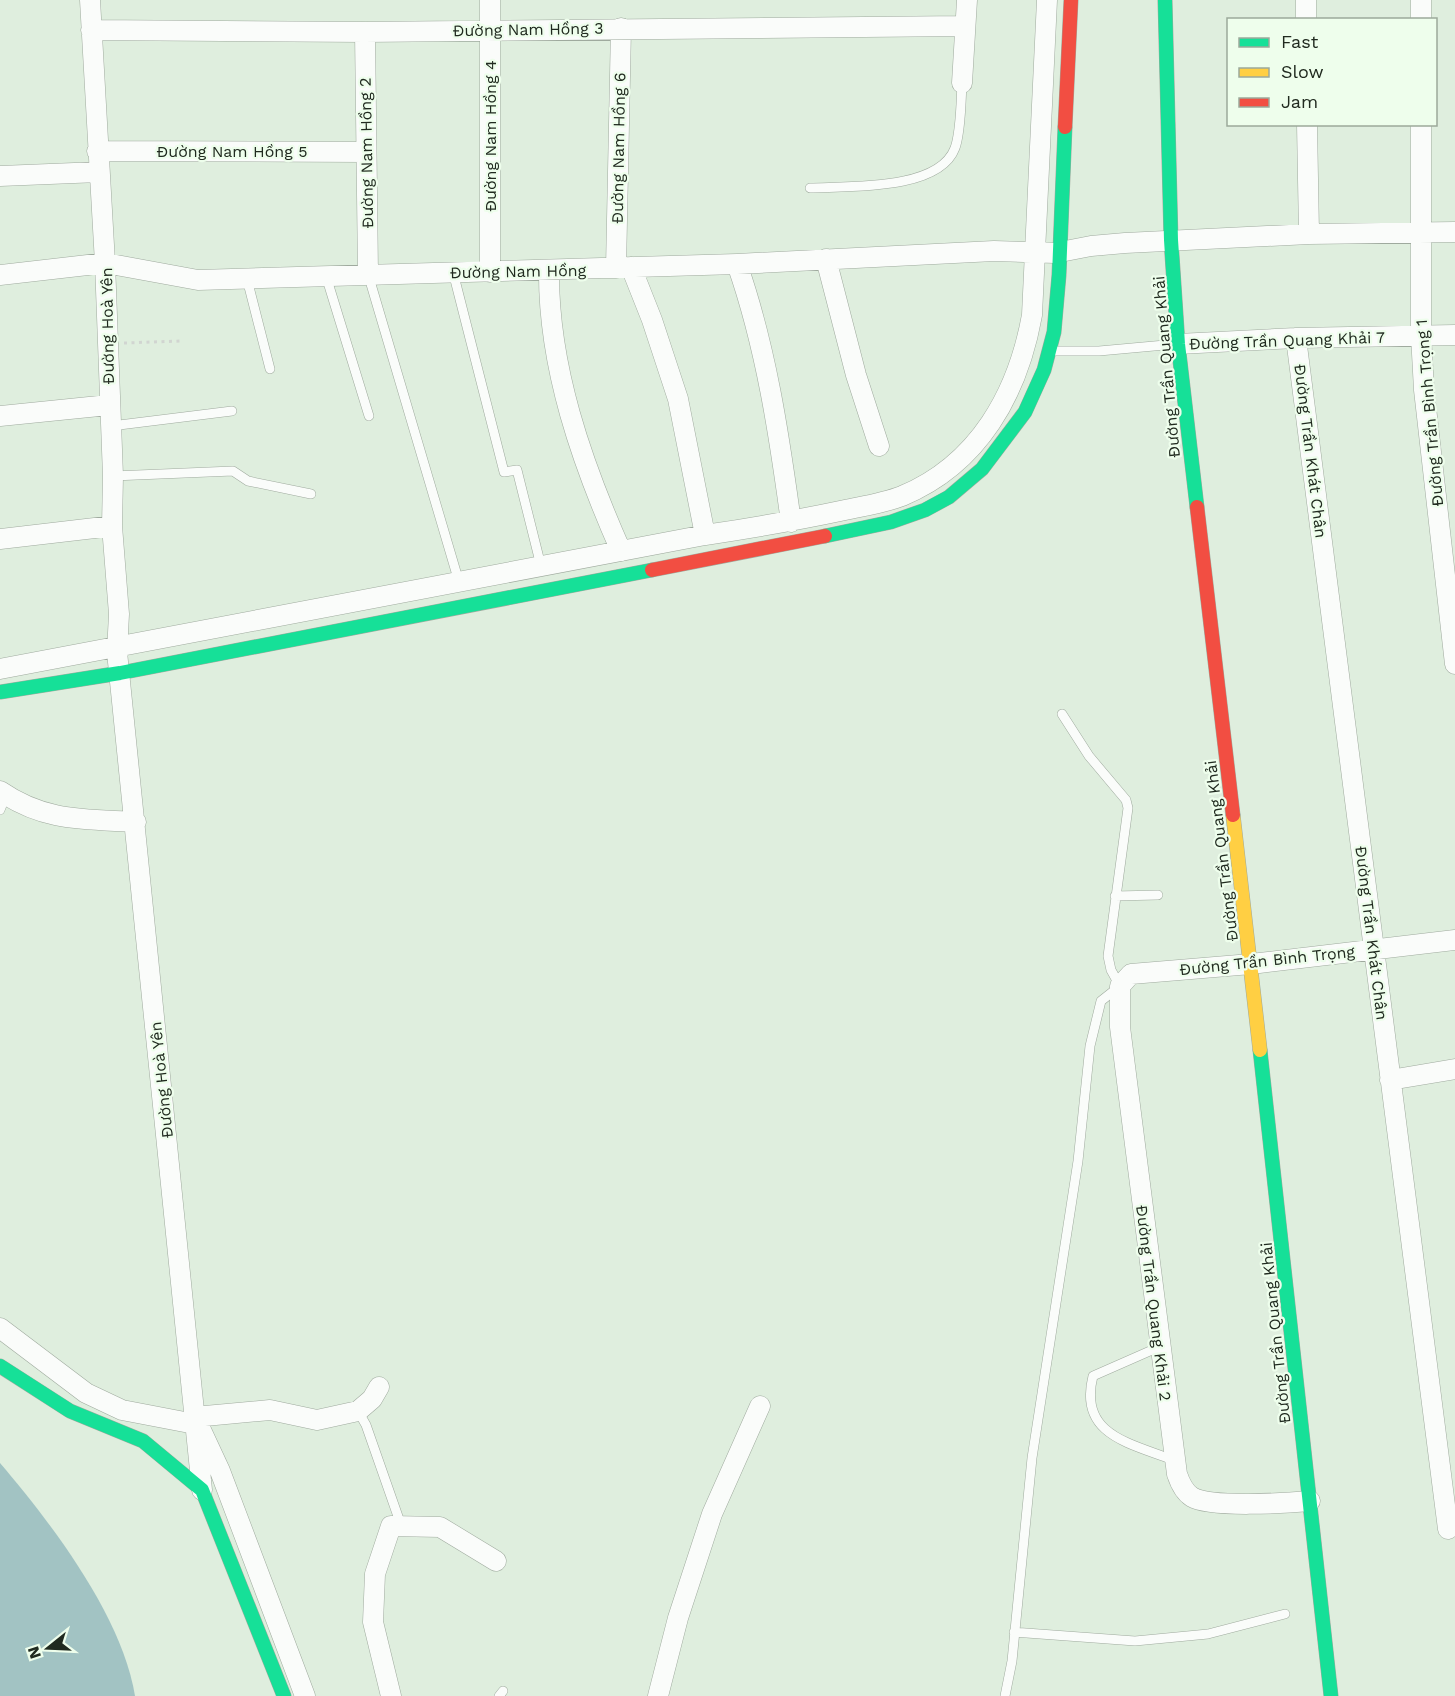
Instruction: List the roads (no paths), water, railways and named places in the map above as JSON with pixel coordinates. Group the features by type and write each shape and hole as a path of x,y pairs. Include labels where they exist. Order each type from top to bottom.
{"street":[{"name":"Đường Hoà Yên","path":"90,0 105,263 113,476 112,526 119,614 118,661 202,1490"},
{"name":"Đường Nam Hồng 4","path":"490,0 490,272"},
{"path":"962,83 967,0"},
{"path":"1046,253 1047,0"},
{"path":"0,669 118,661 282,639 847,532 910,516 949,497 973,477 1000,448 1026,411 1042,377 1032,315 1046,253 1071,0"},
{"name":"Đường Trần Quang Khải","path":"1165,0 1171,240 1178,344 1251,964 1331,1696"},
{"path":"1306,0 1306,18"},
{"path":"1421,0 1421,18"},
{"name":"Đường Nam Hồng 3","path":"91,30 364,32 965,26"},
{"name":"Đường Nam Hồng 6","path":"621,28 624,268"},
{"name":"Đường Nam Hồng 2","path":"364,32 368,274"},
{"path":"1307,126 1308,234"},
{"name":"Đường Trần Bình Trọng 1","path":"1421,126 1421,335 1427,421 1452,619 1455,664"},
{"name":"Đường Nam Hồng 5","path":"98,151 366,152"},
{"path":"0,176 99,172"},
{"name":"Đường Nam Hồng","path":"0,275 105,263 198,280 490,272 737,264 994,251 1046,253 1091,246 1171,240 1308,234 1455,232"},
{"path":"826,259 841,323 879,446"},
{"path":"737,264 763,355 778,428 791,522"},
{"path":"624,268 652,321 678,399 705,535"},
{"path":"549,270 556,352 565,395 599,502 621,551"},
{"name":"Đường Trần Quang Khải 7","path":"1178,344 1296,338 1455,335"},
{"name":"Đường Trần Khát Chân","path":"1296,338 1448,1529"},
{"path":"0,692 118,661 459,582 705,535 791,522 903,495 930,481 964,456 993,422 1038,350"},
{"path":"0,416 109,405"},
{"path":"0,539 112,526"},
{"path":"2,798 36,812 58,816 136,822"},
{"name":"Đường Trần Bình Trọng","path":"1120,986 1131,974 1251,964 1455,940"},
{"name":"Đường Trần Quang Khải 2","path":"1120,986 1120,1027 1159,1347 1173,1460 1182,1487 1193,1498 1217,1502 1310,1501"},
{"path":"1390,1080 1455,1070"},
{"path":"0,1328 86,1393 122,1410 194,1421 270,1410 317,1420 358,1411 372,1399 379,1387"},
{"path":"0,1366 70,1412 143,1441 202,1490 284,1696"},
{"path":"658,1696 678,1618 712,1514 760,1406"},
{"path":"194,1421 220,1471 305,1696"},
{"path":"391,1696 373,1622 375,1574 391,1526 440,1527 496,1562"}],"lane":[{"path":"810,188 889,185 928,174 945,162 955,148 962,83"},
{"path":"453,272 504,472 517,470 541,566"},
{"path":"368,274 459,582"},
{"path":"326,276 369,416"},
{"path":"247,279 270,369"},
{"name":"Đường Trần Quang Khải 7","path":"1038,350 1100,351 1178,344"},
{"path":"111,426 232,411"},
{"path":"113,476 233,471 248,481 311,494"},
{"path":"1005,1696 1032,1458 1078,1161 1090,1046 1101,1000 1120,986 1111,970 1108,956 1127,826 1126,800 1089,756 1062,714"},
{"path":"1115,896 1158,896"},
{"path":"1159,1347 1093,1376 1089,1391 1097,1422 1106,1432 1173,1460"},
{"path":"358,1411 366,1425 401,1525"},
{"path":"1014,1632 1136,1641 1208,1634 1285,1614"}],"water":[{"path":"0,1463 62,1542 100,1603 116,1634 128,1666 135,1696 0,1696"}]}
